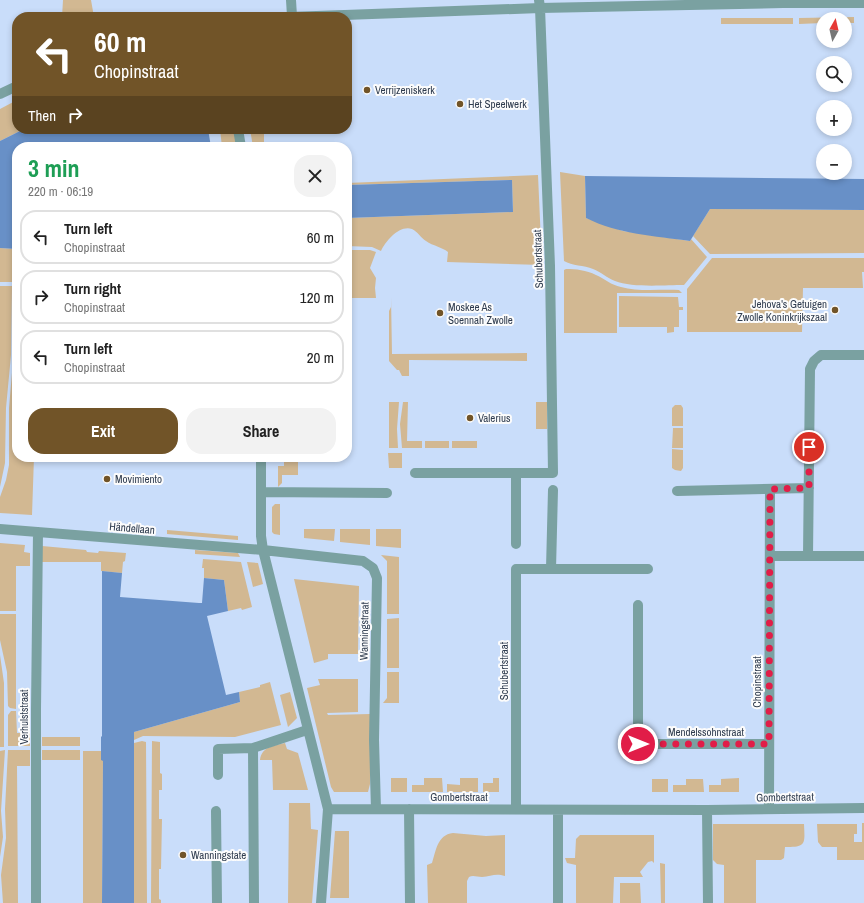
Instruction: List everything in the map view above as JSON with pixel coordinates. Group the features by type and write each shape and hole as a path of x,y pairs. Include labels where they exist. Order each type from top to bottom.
{"street":[{"path":"291,12 292,0"},
{"path":"352,14 540,4 783,2 864,3"},
{"name":"Schubertstraat","path":"416,473 553,473 552,337 540,4"},
{"path":"0,94 12,88"},
{"path":"808,556 810,369 814,361 821,355 864,355"},
{"path":"261,462 261,536 263,550 328,809 321,903"},
{"path":"516,473 516,544"},
{"path":"676,491 809,488"},
{"name":"Chopinstraat","path":"769,809 770,489"},
{"path":"551,569 553,490"},
{"path":"261,492 387,493"},
{"name":"Händellaan","path":"0,529 263,550"},
{"name":"Verhulststraat","path":"36,903 38,532"},
{"name":"Wanningstraat","path":"263,550 363,561 373,568 377,578 374,740 376,809"},
{"path":"770,556 864,556"},
{"name":"Schubertstraat","path":"516,809 516,569 648,569"},
{"name":"Mendelssohnstraat","path":"638,605 638,744 769,744"},
{"path":"218,775 218,749 252,748 307,730"},
{"path":"252,748 254,903"},
{"name":"Gombertstraat","path":"328,809 707,810 864,808"},
{"path":"409,809 410,903"},
{"path":"558,810 558,903"},
{"path":"707,810 708,903"},
{"path":"216,811 217,903"}],"shaded area":[{"path":"63,0 91,0 93,12 62,12"},
{"path":"852,17 854,17 854,23 852,23"},
{"path":"721,18 793,18 793,24 721,24"},
{"path":"799,18 816,18 816,23 799,24"},
{"path":"12,103 12,134 14,134 0,141 0,109"},
{"path":"221,134 236,134 236,142 221,142"},
{"path":"251,134 264,134 264,142 252,142"},
{"path":"560,172 585,176 586,218 623,231 690,241 691,239 707,257 684,285 649,286 622,283 612,280 593,269 564,261"},
{"path":"538,175 542,265 447,262 448,252 426,241 412,229 407,228 402,229 394,235 381,251 372,247 352,246 352,218 513,212 512,180 352,185 352,183"},
{"path":"710,209 864,210 864,253 710,254 693,236"},
{"path":"0,248 12,249 12,282 0,282"},
{"path":"352,250 370,250 376,252 370,268 376,278 376,298 352,298"},
{"path":"712,258 864,258 864,272 862,272 863,288 803,288 802,332 687,332 687,289"},
{"path":"564,270 588,272 614,285 628,289 679,290 682,293 617,293 617,333 564,333"},
{"path":"0,286 12,286 11,355 6,408 5,463 0,487"},
{"path":"619,296 678,297 679,307 683,307 683,310 679,310 679,327 674,327 674,332 667,333 667,327 619,327"},
{"path":"391,297 392,354 527,353 527,361 409,360 409,376 402,376 399,370 397,370 389,361 389,311 391,307"},
{"path":"12,373 12,462 34,462 32,515 0,513 0,497 9,465 9,408"},
{"path":"389,402 399,402 397,429 398,448 389,448"},
{"path":"403,402 408,402 407,441 422,441 422,448 402,448 400,424"},
{"path":"536,402 547,402 547,429 536,429"},
{"path":"675,405 681,405 683,408 683,426 672,426 672,408"},
{"path":"673,428 683,428 683,448 672,448"},
{"path":"425,441 449,441 449,448 425,448"},
{"path":"452,441 477,441 477,448 452,448"},
{"path":"672,449 683,450 683,468 681,471 672,468"},
{"path":"388,453 402,453 402,468 389,468"},
{"path":"284,462 298,462 298,475 282,475 282,483 278,487 278,466 284,466"},
{"path":"275,504 280,504 280,535 272,532 272,507"},
{"path":"304,529 335,529 334,541 304,538"},
{"path":"340,529 370,529 370,545 340,542"},
{"path":"376,529 401,529 401,548 376,546"},
{"path":"167,530 238,536 238,540 167,534"},
{"path":"0,543 25,545 24,552 30,553 30,566 16,566 16,611 0,611"},
{"path":"42,546 86,550 87,552 98,553 99,551 126,553 122,573 101,571 101,562 42,562"},
{"path":"195,550 238,553 240,557 195,554"},
{"path":"381,555 399,557 399,614 387,614 387,561"},
{"path":"203,559 241,562 252,607 242,610 241,608 228,611 224,580 204,578 204,568 202,568"},
{"path":"247,562 258,563 263,584 253,587"},
{"path":"294,579 359,586 358,654 328,654 328,659 314,663"},
{"path":"0,614 16,614 16,709 8,706 7,672 0,640"},
{"path":"399,618 399,668 387,668 387,619"},
{"path":"0,655 4,683 4,747 0,747"},
{"path":"387,672 399,672 399,703 383,703 387,698"},
{"path":"318,679 358,679 358,712 327,713 328,715 370,714 370,784 368,792 334,792 331,787 307,688 320,685"},
{"path":"270,682 281,725 235,737 143,736 134,740 134,732 240,702 239,692 260,687 260,685"},
{"path":"290,692 297,718 288,727 280,695"},
{"path":"11,711 16,711 17,733 30,733 30,746 8,746 8,715"},
{"path":"42,737 80,737 80,746 42,746"},
{"path":"142,741 146,742 147,903 134,903 134,743"},
{"path":"152,741 160,742 160,773 162,774 162,790 159,790 159,819 162,819 161,869 159,869 159,899 161,900 161,903 151,903"},
{"path":"285,743 287,749 298,753 308,790 273,790 272,760 260,760 261,755 269,747"},
{"path":"5,750 1,811 3,837 0,857 0,751"},
{"path":"8,750 30,750 30,766 17,766 18,903 3,903 1,875 6,838 5,809"},
{"path":"42,750 80,750 80,760 42,760"},
{"path":"83,751 101,751 101,760 103,760 102,903 83,903"},
{"path":"391,778 407,778 407,792 391,792"},
{"path":"424,778 442,778 443,792 412,792 412,785 424,785"},
{"path":"460,778 478,778 478,792 447,792 447,784 460,785"},
{"path":"493,778 499,778 499,792 483,792 483,783 493,783"},
{"path":"739,778 739,792 709,792 709,785 721,785 721,779"},
{"path":"652,779 668,779 668,792 652,792"},
{"path":"686,779 703,779 704,792 673,792 673,785 686,785"},
{"path":"289,803 310,803 311,829 318,830 312,903 288,903"},
{"path":"862,823 864,823 864,860 837,860 837,847 822,847 818,842 817,824 857,824 857,834 854,834 854,842 862,842"},
{"path":"713,824 804,824 804,841 801,845 785,847 784,858 781,860 756,860 756,903 724,903 724,865 717,864 713,860"},
{"path":"335,831 349,831 349,898 330,898"},
{"path":"453,833 486,836 505,835 505,876 496,875 469,877 467,881 467,903 428,903 427,865 432,863 440,840 448,834"},
{"path":"580,835 654,835 654,863 652,861 648,862 640,872 643,877 614,877 613,903 576,903 576,865 567,863 565,858 575,858 576,839"},
{"path":"660,863 665,864 665,903 661,903"},
{"path":"620,883 640,883 641,903 620,903"}],"water":[{"path":"14,134 209,134 210,142 12,142 12,249 0,248 0,141"},
{"path":"585,176 816,178 816,180 864,179 864,210 710,209 690,241 624,231 611,228 586,218"},
{"path":"512,180 513,212 352,218 352,185"},
{"path":"102,571 122,573 120,597 199,603 202,603 204,578 224,580 228,611 207,616 226,695 239,692 240,702 134,732 134,903 102,903"}],"place":[{"name":"Verrijzeniskerk","path":"367,90"},
{"name":"Het Speelwerk","path":"460,104"},
{"name":"Jehova's Getuigen Zwolle Koninkrijkszaal","path":"835,310"},
{"name":"Moskee As Soennah Zwolle","path":"440,313"},
{"name":"Valerius","path":"470,418"},
{"name":"Movimiento","path":"107,479"},
{"name":"Wanningstate","path":"183,855"}],"route":[{"path":"638,744 769,744 770,489 809,488 809,447"}]}
